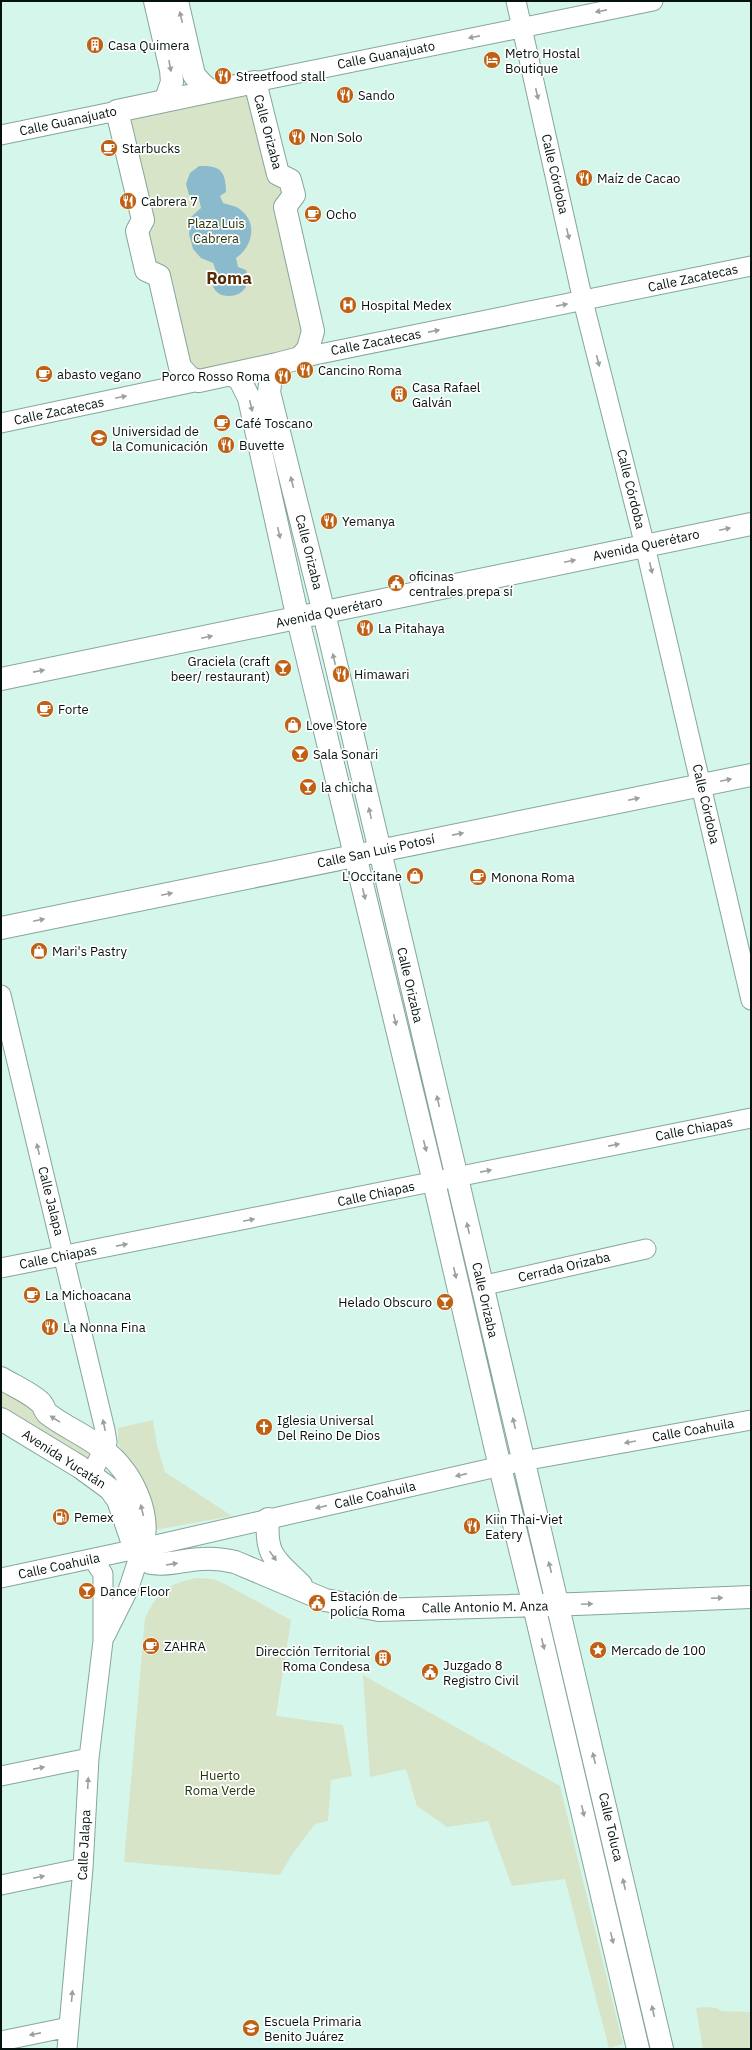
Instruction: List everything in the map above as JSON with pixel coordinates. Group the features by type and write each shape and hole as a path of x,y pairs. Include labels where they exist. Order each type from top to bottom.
{"street":[{"path":"155,1 171,70 172,82 166,99"},
{"path":"177,1 194,74 201,83 210,90"},
{"name":"Calle Córdoba","path":"516,1 583,301 645,546 751,1000"},
{"name":"Calle Guanajuato","path":"1,135 166,99 653,1"},
{"name":"Calle Orizaba","path":"255,82 278,174 290,180 294,195 285,207 312,331 308,349 300,358"},
{"path":"117,110 143,220 137,231 146,270 159,276 180,367 190,378 199,381"},
{"name":"Calle Zacatecas","path":"1,423 300,358 751,266"},
{"name":"Calle Orizaba","path":"277,364 271,377 269,392 324,613 523,1461 559,1605"},
{"name":"Calle Orizaba","path":"231,374 240,380 249,398 298,619 354,856 434,1182 534,1606"},
{"name":"Avenida Querétaro","path":"1,679 298,619 751,524"},
{"name":"Calle San Luis Potosí","path":"1,928 751,775"},
{"name":"Calle Jalapa","path":"1,995 105,1430 107,1442 91,1475"},
{"name":"Calle Chiapas","path":"1,1268 64,1257 751,1118"},
{"name":"Cerrada Orizaba","path":"482,1286 646,1249"},
{"name":"Avenida Yucatán","path":"1,1378 41,1403 46,1413 104,1450 126,1473 141,1504 145,1536 142,1548 132,1541 115,1495 102,1482 1,1420"},
{"name":"Calle Coahuila","path":"1,1578 93,1559 523,1461 751,1420"},
{"path":"268,1519 267,1534 270,1553 307,1591"},
{"name":"Calle Jalapa","path":"103,1640 128,1590 142,1548"},
{"name":"Calle Antonio M. Anza","path":"142,1548 151,1563 162,1565 201,1559 221,1559 235,1562 335,1602 379,1610 534,1606 751,1597"},
{"name":"Calle Jalapa","path":"67,2049 83,1868 89,1758 103,1640 103,1574 93,1559"},
{"name":"Calle Toluca","path":"559,1605 662,2049"},
{"name":"Calle Toluca","path":"534,1606 638,2049"},
{"path":"1,1776 89,1758"},
{"path":"1,1885 83,1868"},
{"path":"1,2041 69,2027"}],"green space":[{"name":"Plaza Luis Cabrera","path":"255,82 290,180 308,349 199,381 180,367 117,111"},
{"path":"1,1385 93,1448 89,1460 83,1458 1,1407"},
{"path":"153,1420 157,1445 165,1472 232,1516 155,1530 147,1497 118,1443 118,1428"},
{"name":"Huerto Roma Verde","path":"198,1578 213,1579 223,1583 291,1620 276,1716 343,1725 352,1776 331,1780 328,1821 315,1824 293,1853 280,1875 124,1862 145,1619 154,1602 165,1590 179,1582"},
{"path":"363,1675 560,1786 623,2044 609,2048 565,1879 512,1886 488,1821 447,1827 417,1806 406,1769 370,1777"},
{"path":"696,2008 716,2008 722,2011 751,2012 751,2049 703,2049"}],"water":[{"path":"199,166 217,168 223,174 226,192 220,196 223,203 239,208 248,218 250,224 251,236 249,243 246,249 236,258 238,267 246,270 248,280 246,287 241,293 234,296 220,294 214,289 212,279 213,274 216,271 213,263 201,258 193,249 189,234 191,217 201,208 199,199 189,195 186,184 190,173"}],"place":[{"name":"Casa Quimera","path":"95,45"},
{"name":"Metro Hostal Boutique","path":"492,60"},
{"name":"Streetfood stall","path":"223,76"},
{"name":"Sando","path":"345,95"},
{"name":"Non Solo","path":"297,137"},
{"name":"Starbucks","path":"109,148"},
{"name":"Maíz de Cacao","path":"584,178"},
{"name":"Cabrera 7","path":"128,201"},
{"name":"Ocho","path":"313,214"},
{"name":"Hospital Medex","path":"348,305"},
{"name":"Cancino Roma","path":"305,370"},
{"name":"abasto vegano","path":"44,374"},
{"name":"Porco Rosso Roma","path":"283,376"},
{"name":"Casa Rafael Galván","path":"399,394"},
{"name":"Café Toscano","path":"222,423"},
{"name":"Universidad de la Comunicación","path":"99,438"},
{"name":"Buvette","path":"226,445"},
{"name":"Yemanya","path":"329,521"},
{"name":"oficinas centrales prepa sí","path":"396,583"},
{"name":"La Pitahaya","path":"365,628"},
{"name":"Graciela (craft beer/ restaurant)","path":"283,668"},
{"name":"Himawari","path":"341,674"},
{"name":"Forte","path":"45,709"},
{"name":"Love Store","path":"293,725"},
{"name":"Sala Sonari","path":"300,754"},
{"name":"la chicha","path":"308,787"},
{"name":"L'Occitane","path":"415,876"},
{"name":"Monona Roma","path":"478,877"},
{"name":"Mari's Pastry","path":"39,951"},
{"name":"La Michoacana","path":"32,1295"},
{"name":"Helado Obscuro","path":"445,1302"},
{"name":"La Nonna Fina","path":"50,1327"},
{"name":"Iglesia Universal Del Reino De Dios","path":"264,1427"},
{"name":"Pemex","path":"61,1517"},
{"name":"Kiin Thai-Viet Eatery","path":"472,1526"},
{"name":"Dance Floor","path":"87,1591"},
{"name":"Estación de policía Roma","path":"317,1603"},
{"name":"ZAHRA","path":"151,1646"},
{"name":"Mercado de 100","path":"598,1650"},
{"name":"Dirección Territorial Roma Condesa","path":"383,1658"},
{"name":"Juzgado 8 Registro Civil","path":"430,1672"},
{"name":"Escuela Primaria Benito Juárez","path":"251,2028"}],"district":[{"name":"Roma","path":"229,278"}]}
